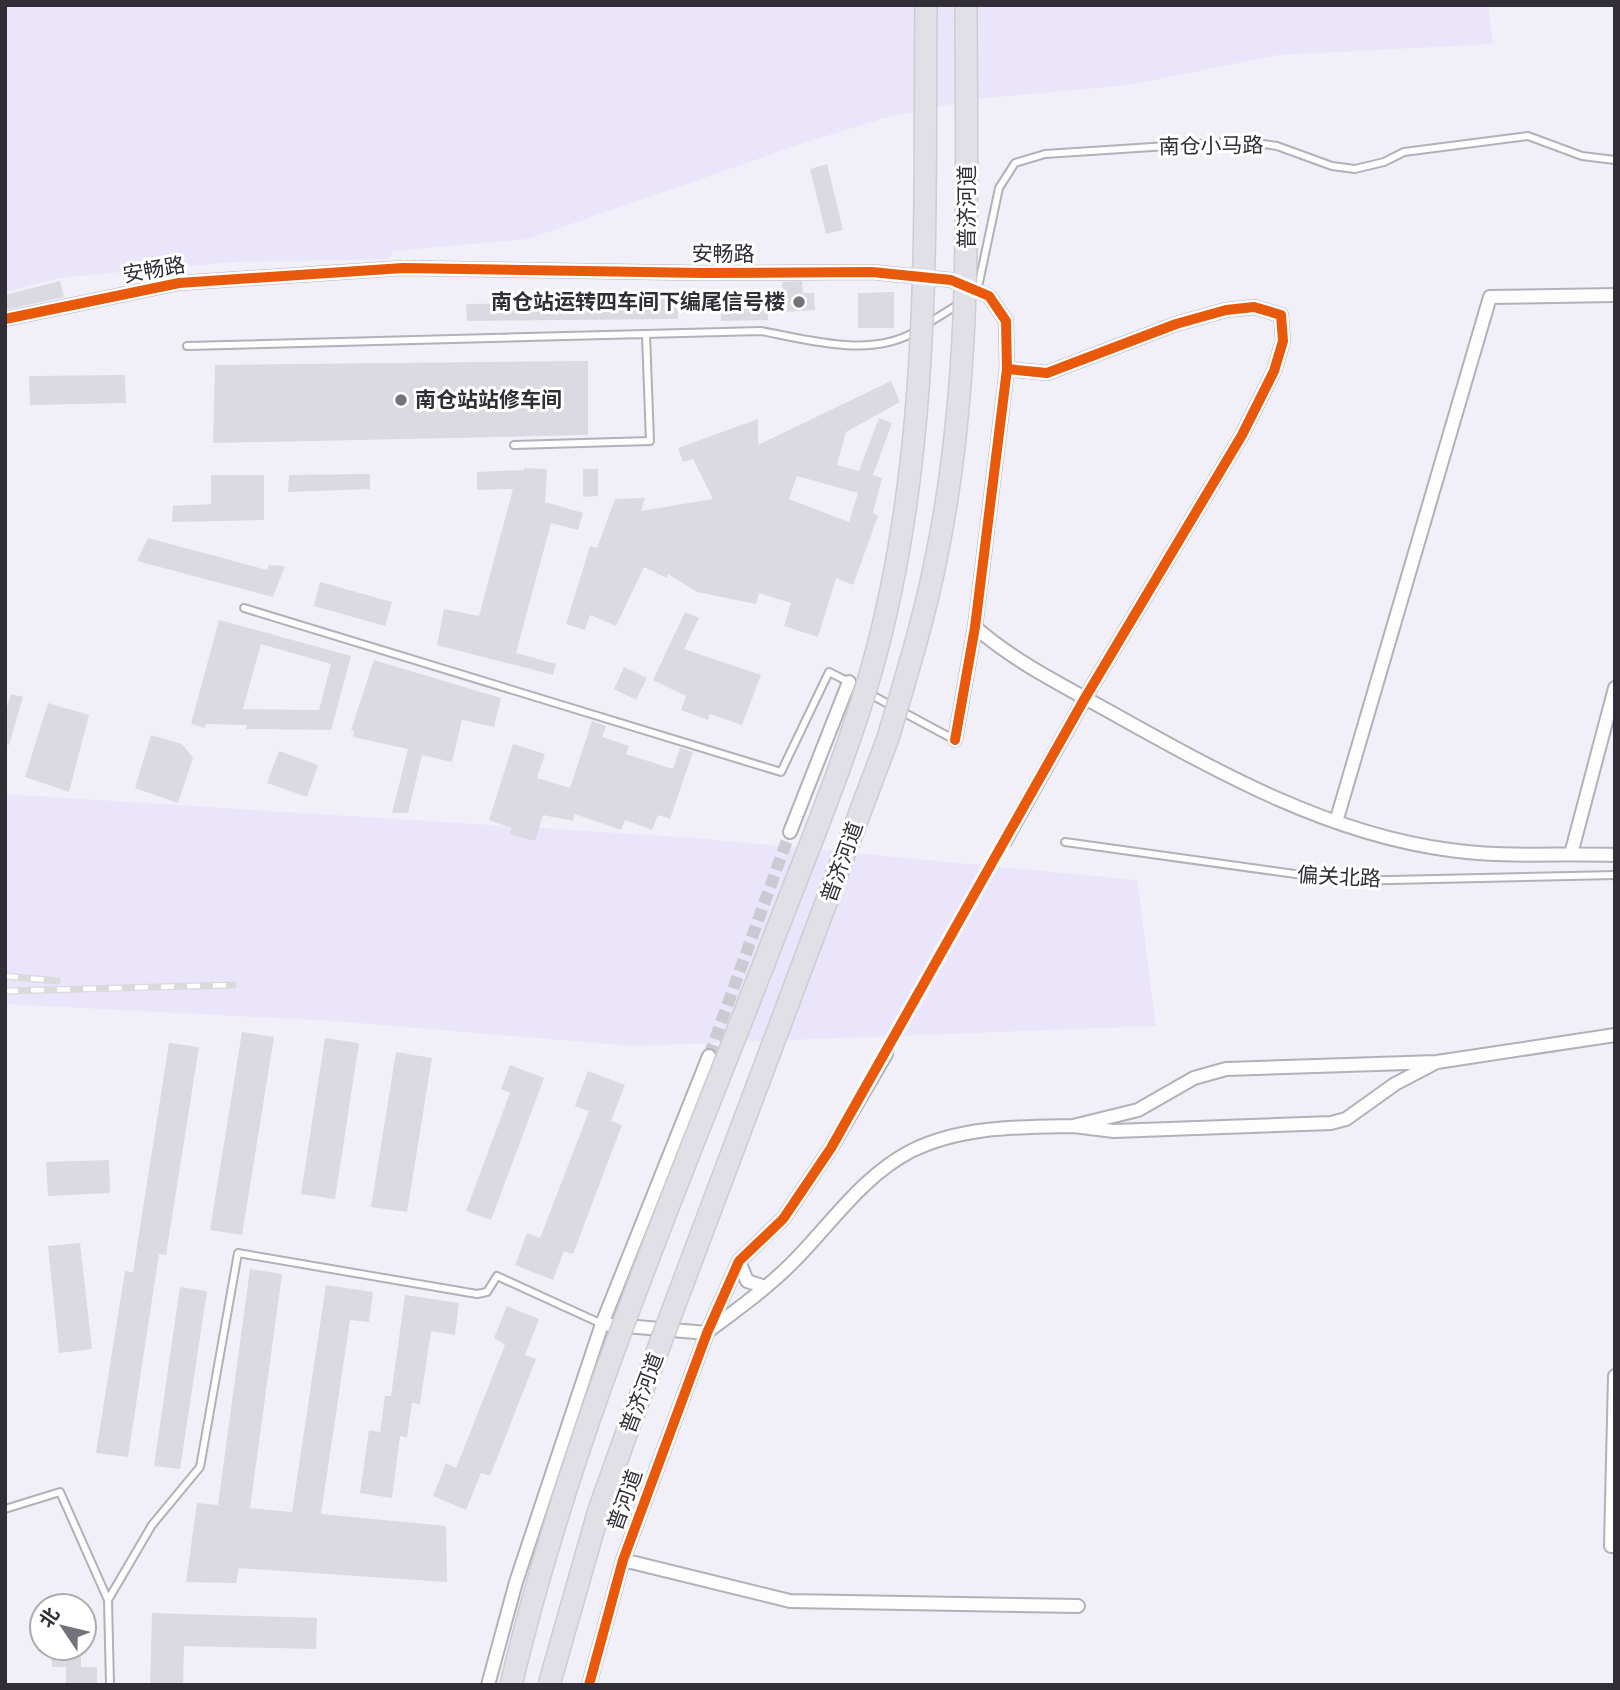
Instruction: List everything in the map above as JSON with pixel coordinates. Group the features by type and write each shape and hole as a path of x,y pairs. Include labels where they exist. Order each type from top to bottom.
{"highway":[{"name":"普济河道","path":"511,1685 540,1569 591,1412 816,828 872,670 905,509 918,408 924,261 926,5"},
{"name":"普济河道","path":"549,1685 611,1476 884,751 925,609 949,478 964,322 968,198 966,5"}],"street":[{"name":"安畅路","path":"5,320 179,283 403,268 704,273 872,272 951,280 978,291 989,296 1006,321 1007,369 975,627 955,740"},
{"path":"1336,822 1490,297 1615,295"},
{"path":"1004,841 1085,698 1242,435 1274,370 1283,341 1281,315 1254,307 1226,310 1176,324 1047,373 1007,369"},
{"path":"975,627 993,643 1085,698 1266,796 1336,822 1452,851 1615,855"},
{"path":"790,832 849,682"},
{"path":"1571,854 1615,688"},
{"path":"1073,1126 1138,1110 1194,1078 1226,1069 1437,1062 1615,1035"},
{"path":"765,1287 747,1280 739,1261 783,1219 831,1148 886,1054"},
{"path":"488,1685 516,1583 602,1324 709,1056"},
{"path":"602,1324 707,1333 795,1260 865,1182 913,1150 962,1134 991,1129 1073,1126 1114,1131 1331,1123 1346,1119 1395,1084 1437,1062"},
{"name":"普河道","path":"589,1685 623,1560 707,1333 739,1261"},
{"path":"1615,1376 1611,1546 1615,1546"},
{"path":"623,1560 790,1601 1078,1606"}],"lane":[{"name":"南仓小马路","path":"978,291 999,188 1015,163 1045,154 1244,141 1277,146 1332,166 1354,169 1384,162 1404,152 1528,136 1583,156 1615,160"},
{"path":"187,346 761,331 850,347 909,336 978,291"},
{"path":"514,445 650,441 646,335"},
{"path":"244,608 781,772 829,672 955,740"},
{"name":"偏关北路","path":"1065,842 1345,881 1615,875"},
{"path":"108,1600 152,1525 200,1467 238,1253 477,1294 487,1292 496,1276 602,1324"},
{"path":"5,1509 60,1492 108,1600 110,1685"}],"shaded area":[{"path":"5,5 1488,5 1493,44 1278,55 1129,85 976,99 885,118 804,143 528,239 394,251 388,259 235,262 60,278 5,292"},
{"path":"5,794 695,838 1137,880 1156,1026 633,1046 335,1021 5,1004"}],"building":[{"path":"827,164 843,230 826,234 810,169"},
{"path":"60,281 64,297 5,310 5,295"},
{"path":"802,281 803,293 814,293 815,310 768,313 768,320 721,321 721,302 783,300 782,282"},
{"path":"894,292 894,328 858,328 858,293"},
{"path":"677,296 678,319 467,321 466,304 580,303 580,299"},
{"name":"南仓站站修车间","path":"588,361 588,435 213,443 215,365"},
{"path":"125,375 126,403 30,405 29,376"},
{"path":"891,381 900,402 846,432 837,465 859,471 879,418 892,423 873,475 882,478 873,513 878,516 853,585 836,578 818,637 784,626 791,603 759,593 756,604 697,592 668,574 667,578 644,567 616,626 590,615 585,630 566,624 590,546 597,548 615,499 645,498 641,511 713,499 693,459 683,462 678,448 758,419 758,445","holes":["797,476 858,493 849,522 789,499"]},
{"path":"547,469 545,502 583,513 578,530 551,523 516,653 556,664 553,675 437,645 444,609 479,616 513,489 477,490 477,472"},
{"path":"583,469 598,469 598,496 583,497"},
{"path":"370,474 370,489 288,492 289,475"},
{"path":"211,475 264,475 264,520 172,522 173,506 211,504"},
{"path":"148,538 267,570 269,565 285,566 273,597 137,561"},
{"path":"320,582 392,602 385,626 314,606"},
{"path":"685,612 699,618 684,649 761,675 742,725 710,714 708,720 681,710 686,696 653,680"},
{"path":"219,620 351,656 331,730 246,729 247,725 206,724 205,728 191,724","holes":["261,644 331,664 319,710 243,709"]},
{"path":"374,660 501,698 494,727 462,720 452,762 422,755 408,813 392,813 408,749 353,737 354,730 351,730"},
{"path":"624,667 647,678 636,700 614,689"},
{"path":"11,694 23,697 9,745 5,745 5,713"},
{"path":"48,703 89,715 69,792 25,777"},
{"path":"592,721 606,726 602,737 629,746 626,754 673,769 680,748 693,752 670,819 658,815 652,830 625,820 621,830 575,814 573,821 543,815 535,841 510,834 512,828 489,820 513,744 545,754 537,778 570,788"},
{"path":"151,735 182,744 193,758 178,803 135,788"},
{"path":"279,751 318,765 307,797 267,783"},
{"path":"242,1032 274,1037 242,1235 210,1230"},
{"path":"325,1038 359,1043 335,1199 301,1194"},
{"path":"169,1043 199,1047 166,1255 159,1254 128,1457 96,1453 125,1271 133,1272"},
{"path":"396,1052 432,1058 407,1212 371,1207"},
{"path":"510,1065 544,1078 491,1220 466,1211 510,1093 501,1089"},
{"path":"588,1071 625,1085 611,1121 622,1125 573,1254 564,1251 553,1280 515,1265 527,1233 540,1238 589,1111 575,1106"},
{"path":"109,1160 110,1193 48,1196 46,1162"},
{"path":"80,1243 92,1349 59,1353 48,1246"},
{"path":"250,1269 282,1274 250,1508 292,1512 326,1285 373,1292 369,1322 350,1320 321,1514 446,1526 447,1582 239,1568 236,1583 186,1582 197,1503 218,1505"},
{"path":"180,1287 207,1291 180,1469 154,1466"},
{"path":"405,1295 459,1303 455,1335 431,1331 420,1404 412,1403 407,1437 400,1436 392,1498 360,1493 369,1430 380,1432 385,1396 391,1396"},
{"path":"507,1306 539,1319 525,1355 536,1359 490,1476 481,1473 466,1510 433,1496 446,1463 456,1468 505,1345 494,1338"},
{"path":"152,1613 317,1618 316,1649 184,1646 183,1685 150,1685"},
{"path":"52,1662 81,1662 81,1667 97,1667 97,1685 66,1685 66,1667 52,1667"}],"tunnel":[{"path":"709,1056 790,832"},
{"path":"886,1054 1005,841"}],"railway":[{"path":"5,976 57,981"},
{"path":"5,991 233,985"}],"cycle path":[{"path":"5,319 179,283 403,268 704,273 872,272 951,280 989,296 1006,321 1007,369 975,627 955,740"},
{"path":"589,1685 623,1560 707,1333 739,1261 783,1219 831,1148 1085,698 1242,435 1274,371 1283,341 1281,315 1254,307 1226,310 1176,324 1047,373 1007,369"}],"place":[{"name":"南仓站运转四车间下编尾信号楼","path":"799,302"},
{"name":"南仓站站修车间","path":"401,400"}]}
